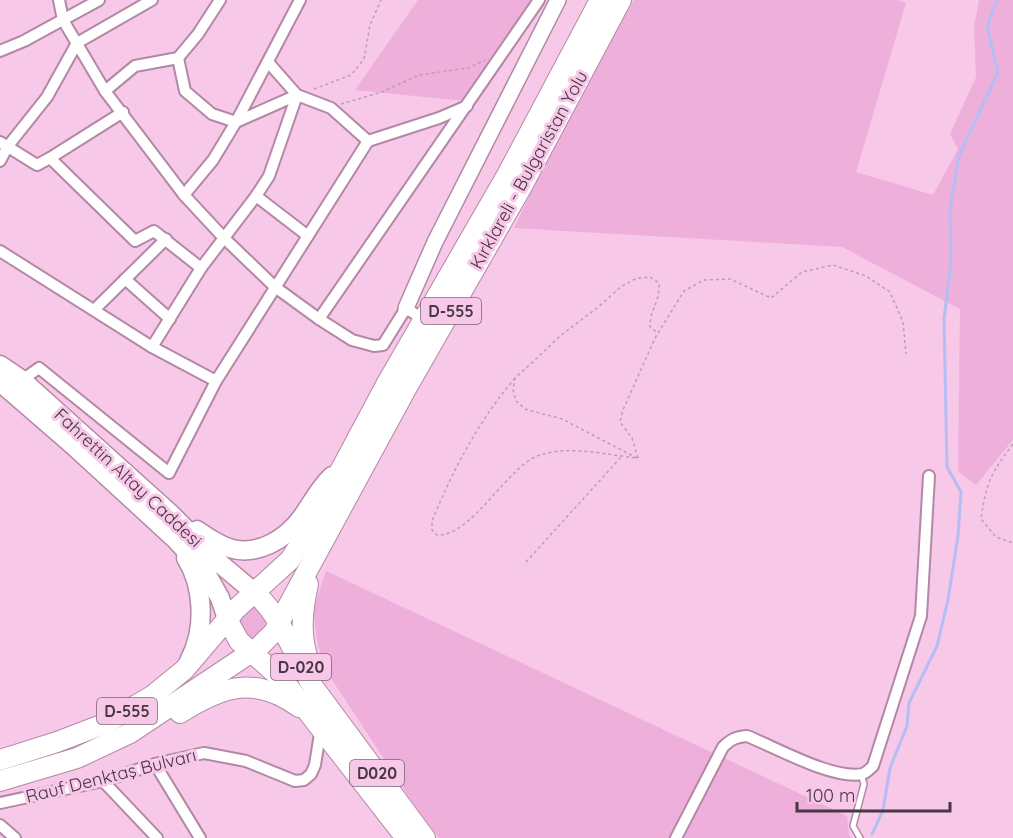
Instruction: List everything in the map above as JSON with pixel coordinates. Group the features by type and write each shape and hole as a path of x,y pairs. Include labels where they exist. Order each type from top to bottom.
{"highway":[{"name":"Kırklareli - Bulgaristan Yolu","path":"255,593 290,560 308,532 387,383 507,175 600,0"},
{"name":"Kırklareli - Bulgaristan Yolu","path":"280,623 406,389 521,188 621,0"},
{"path":"311,564 302,613 304,645 328,708"},
{"name":"D-555","path":"0,760 104,724 152,696 203,650 227,619 255,593"},
{"name":"D-020","path":"255,593 280,623 304,674 328,708"},
{"path":"227,619 239,641 283,680 321,727"},
{"name":"D-555","path":"252,652 266,641 280,623"},
{"name":"Rauf Denktaş Bulvarı","path":"0,781 76,758 130,733 233,662 252,652"},
{"path":"76,758 126,743 209,697 241,686 261,688 283,696 299,706 321,727"},
{"name":"D020","path":"328,708 425,838"},
{"name":"D020","path":"321,727 406,838"}],"main road":[{"name":"Fahrettin Altay Caddesi","path":"0,365 9,386 255,593"},
{"path":"167,520 229,548 250,551 263,547 290,531 302,517 322,485 344,464"},
{"path":"167,520 189,562 197,589 200,613 195,651 184,669"},
{"name":"Fahrettin Altay Caddesi","path":"167,520 206,573 220,598 227,619"}],"street":[{"path":"59,0 63,20 105,91 184,195 223,237 275,287 319,320 352,340 374,346 383,345 406,308 435,242 558,0"},
{"path":"0,51 24,41 99,0"},
{"path":"0,161 4,144 47,97 77,43 152,0"},
{"path":"105,91 135,66 178,58 198,34 220,0"},
{"path":"184,195 213,160 236,122 300,0"},
{"path":"319,320 539,0"},
{"path":"178,58 184,91 212,114 236,122 297,95"},
{"path":"268,62 297,95 329,107 368,141"},
{"path":"152,347 201,268 269,176 297,95"},
{"path":"9,386 39,368 170,473 216,381 368,141 439,118 467,106"},
{"path":"4,144 37,165 123,112"},
{"path":"50,158 135,241 154,231 201,268"},
{"path":"256,196 308,236"},
{"path":"94,310 166,239"},
{"path":"0,251 152,347 216,381"},
{"path":"125,279 170,319"},
{"path":"406,308 424,320"},
{"path":"676,838 723,747 737,737 747,736 813,765 835,771 861,774 873,766 921,616 929,476"},
{"name":"Rauf Denktaş Bulvarı","path":"0,803 103,781 155,764 204,753 246,761 295,781 304,780 311,774 315,765 321,727"},
{"path":"155,764 200,838"},
{"path":"103,781 157,838"},
{"path":"0,825 15,838"}],"lane":[{"path":"860,838 853,826 864,784 861,774"}],"path":[{"path":"297,95 351,75 364,59 370,25 381,0"},
{"path":"329,107 382,92 419,75 468,68 505,51"},
{"path":"638,458 632,438 620,422 622,410 658,333 684,291 704,280 730,279 771,298 802,272 833,265 866,276 890,292 903,322 906,354"},
{"path":"638,458 555,451 538,455 526,463 487,504 453,533 437,536 432,530 432,521 469,443 499,397 515,378 560,336 622,286 637,278 650,277 659,283 660,296 650,316 650,327 658,333"},
{"path":"515,378 513,390 516,401 525,409 562,419 638,458"},
{"path":"1013,444 995,467 985,492 981,519 996,537 1013,543"},
{"path":"526,562 622,456"}],"shaded area":[{"path":"418,0 532,0 523,18 465,101 355,90"},
{"path":"634,0 898,0 906,3 856,172 933,195 958,149 950,134 976,77 974,27 979,0 1013,0 1013,440 976,485 958,471 960,309 842,247 514,228 564,122"},
{"path":"326,571 713,753 669,838 439,838 413,803 331,678 318,646 313,610"},
{"path":"247,606 258,606 270,624 259,638 248,638 236,617"},
{"path":"724,758 847,816 849,835 852,838 684,838"}],"waterway":[{"path":"872,834 883,810 890,768 907,726 909,703 937,646 948,600 958,536 961,492 947,467 944,319 951,263 950,211 959,156 998,72 987,27 997,0"}]}
